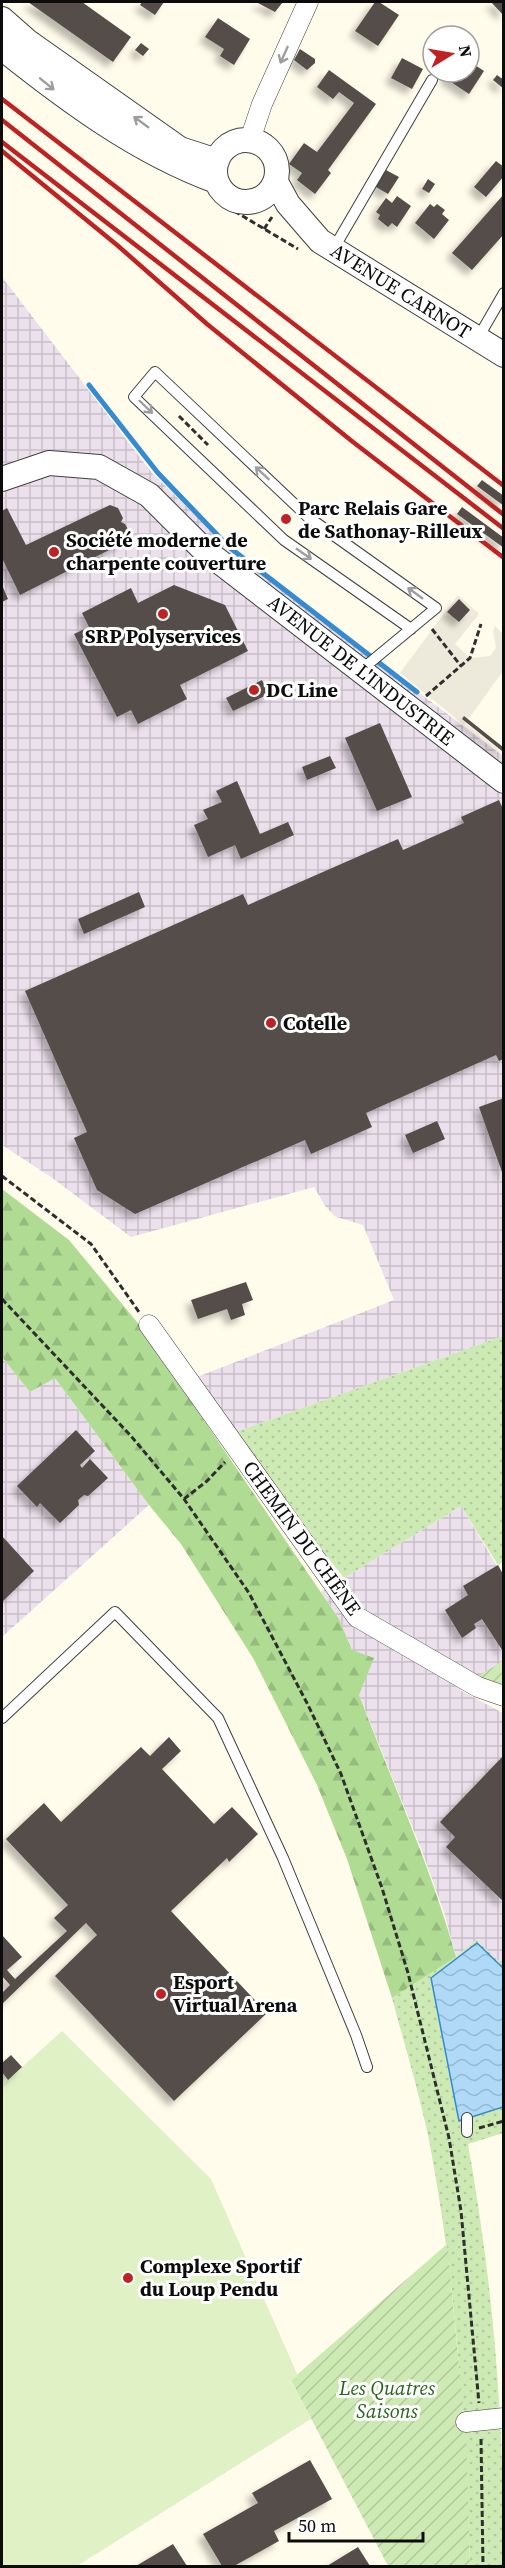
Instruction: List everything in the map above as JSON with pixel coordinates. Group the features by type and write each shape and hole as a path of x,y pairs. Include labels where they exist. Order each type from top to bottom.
{"street":[{"path":"250,140 262,104 308,2"},
{"path":"2,19 27,41 180,150 216,171 227,196 235,201 253,202 269,190 277,173 273,155 266,148 250,140 230,144 216,171"},
{"path":"2,48 56,91 179,168 216,171"},
{"name":"AVENUE CARNOT","path":"269,190 320,241 504,355"},
{"name":"AVENUE DE L'INDUSTRIE","path":"2,479 49,463 99,467 149,495 203,549 504,781"},
{"name":"CHEMIN DU CHÊNE","path":"149,1325 357,1617 478,1687 504,1696"},
{"path":"473,2421 504,2418"}],"lane":[{"path":"334,248 430,84"},
{"path":"478,338 504,293"},
{"path":"361,670 411,629 436,608 308,516 155,372 134,397 284,540 411,629"},
{"path":"2,1718 115,1612 218,1718 283,1858 367,2067"},
{"path":"466,2132 467,2118"}],"path":[{"path":"424,699 470,658 481,624"},
{"path":"2,1176 91,1244 149,1325"},
{"path":"2,1299 131,1436 184,1499 249,1593 289,1667 341,1774 382,1888 408,1973 449,2138 461,2211 473,2421 484,2526 483,2566"},
{"path":"184,1499 207,1481 237,1449"}],"shaded area":[{"path":"2,277 152,473 235,554 503,756 503,1336 230,1434 192,1379 394,1300 363,1225 336,1217 325,1206 314,1187 131,1237 51,1177 2,1145"},
{"path":"458,595 479,614 455,644 470,658 490,656 496,648 493,631 495,626 503,634 503,671 464,725 400,673"},
{"path":"2,1357 30,1392 55,1378 149,1505 2,1637"},
{"path":"461,1506 503,1576 503,1661 460,1690 503,1713 503,1965 476,1940 456,1957 444,1912 420,1846 359,1695 352,1650 339,1619 321,1592"}],"green space":[{"path":"2,1189 69,1240 137,1322 339,1619 352,1650 374,1658 359,1695 423,1857 456,1957 392,1998 347,1859 317,1785 253,1658 181,1544 149,1505 55,1378 30,1392 2,1357"},
{"path":"503,1336 503,1562 498,1565 461,1506 344,1578 230,1434"},
{"path":"503,1661 503,1686 477,1677"},
{"path":"476,1940 503,1965 503,2133 468,2144 484,2249 496,2354 502,2460 503,2566 470,2566 458,2350 446,2242 428,2135 392,1998 456,1957"},
{"name":"Complexe Sportif du Loup Pendu","path":"62,2031 211,2179 298,2376 291,2380 311,2419 77,2566 2,2566 2,2085"},
{"name":"Les Quatres Saisons","path":"447,2244 466,2436 470,2566 388,2566 291,2380"}],"water":[{"path":"477,1943 503,1968 503,2107 459,2121 431,1978"}],"building":[{"path":"28,2 82,2 131,37 113,62"},
{"path":"142,2 164,2 155,15 140,5"},
{"path":"256,2 283,2 275,12"},
{"path":"375,2 379,2 399,15 378,46 355,31"},
{"path":"491,2 504,2 504,16"},
{"path":"218,18 250,39 234,65 220,56 224,49 205,37"},
{"path":"141,43 149,49 143,56 135,50"},
{"path":"300,49 315,59 315,63 307,70 294,60"},
{"path":"402,58 421,68 421,73 412,89 391,78"},
{"path":"329,70 376,104 328,170 331,173 315,194 297,180 302,173 289,164 304,143 317,152 354,103 339,92 333,99 317,87"},
{"path":"497,75 504,80 504,89 493,80"},
{"path":"454,84 476,84 469,94"},
{"path":"496,161 504,167 504,176 486,197 474,187"},
{"path":"386,170 399,177 388,194 376,187"},
{"path":"428,179 435,184 429,193 422,189"},
{"path":"504,194 504,234 472,270 452,253"},
{"path":"397,196 411,206 397,227 392,223 388,227 378,219 380,215 376,212 386,198 392,203"},
{"path":"430,204 434,207 437,204 445,210 442,214 449,220 434,239 415,223"},
{"path":"482,480 504,496 504,506 477,486"},
{"name":"Société moderne de charpente couverture","path":"110,505 118,508 123,518 121,522 129,531 127,539 20,595 2,558 2,511 7,508 26,545"},
{"path":"462,507 504,538 504,548 457,514"},
{"path":"2,585 8,599 2,602"},
{"path":"174,585 225,605 248,651 180,685 187,699 138,724 131,710 117,717 74,634 89,627 82,613 131,588 138,603"},
{"path":"459,599 470,610 459,622 447,612"},
{"path":"262,680 269,694 233,711 226,698"},
{"path":"464,716 503,747 502,751 462,719"},
{"path":"380,723 412,797 377,811 345,738"},
{"path":"330,756 336,768 307,780 302,767"},
{"path":"237,781 260,834 288,822 294,835 241,859 235,845 208,857 194,825 208,819 203,810 222,802 216,791"},
{"name":"Cotelle","path":"499,800 504,811 504,1059 499,1061 496,1055 366,1113 372,1127 311,1154 305,1140 135,1214 97,1190 74,1138 87,1132 25,991 243,894 248,905 398,839 403,850 464,823 461,817"},
{"path":"139,892 145,907 84,934 78,919"},
{"path":"504,1098 504,1175 503,1175 479,1107"},
{"path":"437,1121 445,1139 413,1153 405,1135"},
{"path":"246,1282 253,1300 242,1304 245,1315 231,1320 227,1309 198,1319 191,1300"},
{"path":"76,1430 95,1451 80,1465 82,1468 90,1459 108,1478 88,1496 84,1495 78,1500 79,1505 60,1523 40,1503 37,1507 17,1486"},
{"path":"2,1536 34,1571 2,1602"},
{"path":"498,1565 504,1576 504,1653 482,1619 474,1624 476,1628 462,1638 445,1610 468,1595 463,1586"},
{"path":"169,1737 181,1751 162,1769 214,1824 232,1807 258,1834 229,1862 227,1858 171,1911 267,2013 174,2101 55,1976 97,1935 86,1923 2,2004 2,1993 10,1985 2,1976 2,1935 22,1957 7,1970 15,1979 67,1931 54,1918 68,1905 6,1839 44,1803 61,1822 141,1747 150,1756"},
{"path":"504,1755 504,1902 446,1847 455,1837 440,1822"},
{"path":"11,2055 22,2067 8,2080 2,2072 2,2063"},
{"path":"310,2460 332,2499 274,2531 279,2541 234,2566 222,2566 203,2534 258,2503 252,2493"},
{"path":"173,2544 187,2566 136,2566"},
{"path":"358,2547 370,2566 327,2566"}],"waterway":[{"path":"89,385 158,473 229,547 417,692"}],"railway":[{"path":"2,99 504,486"},
{"path":"2,120 504,515"},
{"path":"2,142 504,529"},
{"path":"2,151 117,245 207,324 353,442 504,558"}],"place":[{"name":"Parc Relais Gare de Sathonay-Rilleux","path":"286,519"},
{"name":"Société moderne de charpente couverture","path":"54,552"},
{"name":"SRP Polyservices","path":"163,614"},
{"name":"DC Line","path":"254,690"},
{"name":"Cotelle","path":"271,1023"},
{"name":"Esport Virtual Arena","path":"161,1994"},
{"name":"Complexe Sportif du Loup Pendu","path":"128,2278"}]}
